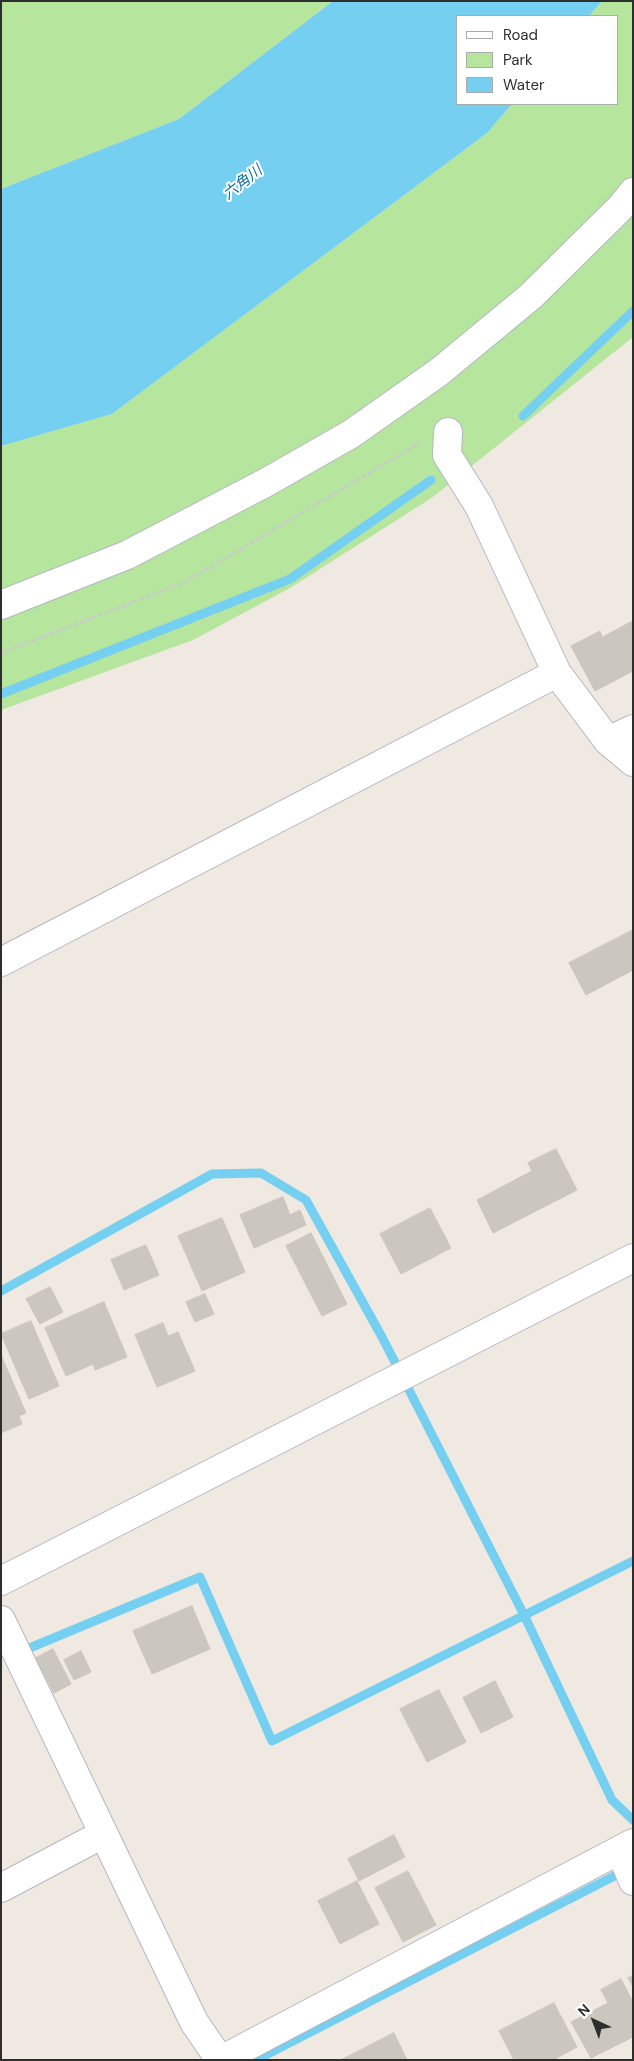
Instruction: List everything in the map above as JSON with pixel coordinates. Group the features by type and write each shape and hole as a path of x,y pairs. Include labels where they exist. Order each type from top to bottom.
{"street":[{"path":"1,605 127,555 351,434 438,372 530,296 620,208 633,192"},
{"path":"448,432 448,455 479,506 557,673 608,741 633,762"},
{"path":"1,962 557,673"},
{"path":"608,741 633,729"},
{"path":"1,1581 633,1258"},
{"path":"1,1620 194,2022 220,2060 628,1846 632,1880"},
{"path":"1,1888 103,1834"}],"path":[{"path":"1,653 185,582 423,441 448,432"}],"green space":[{"path":"1,1 333,1 179,119 1,189"},
{"path":"602,1 633,1 633,337 433,497 290,588 193,640 1,710 1,446 112,414 487,133 511,105 619,105 619,15 590,15"}],"water":[{"name":"六角川","path":"333,1 602,1 590,15 456,15 456,105 511,105 487,133 112,414 1,446 1,189 179,119"}],"building":[{"path":"633,621 633,671 595,691 571,646 600,631 602,637"},
{"path":"633,930 633,970 586,995 569,963"},
{"path":"556,1149 577,1190 493,1233 477,1200 532,1171 528,1163"},
{"path":"283,1197 290,1215 300,1210 306,1225 254,1248 240,1215"},
{"path":"430,1208 451,1248 401,1274 380,1234"},
{"path":"222,1218 245,1272 202,1291 178,1236"},
{"path":"311,1233 347,1304 322,1316 286,1246"},
{"path":"146,1245 159,1275 124,1290 111,1260"},
{"path":"50,1287 63,1312 40,1324 26,1299"},
{"path":"205,1294 214,1314 195,1322 186,1302"},
{"path":"104,1302 127,1357 95,1370 93,1364 66,1376 45,1328"},
{"path":"31,1321 59,1386 29,1399 1,1334"},
{"path":"163,1323 168,1336 178,1332 195,1371 157,1387 135,1335"},
{"path":"1,1355 26,1413 19,1416 22,1424 1,1433"},
{"path":"192,1606 210,1649 152,1674 133,1631"},
{"path":"53,1649 71,1684 54,1693 36,1658"},
{"path":"81,1651 91,1672 74,1680 64,1660"},
{"path":"495,1681 513,1717 481,1733 463,1698"},
{"path":"439,1690 466,1742 427,1762 400,1709"},
{"path":"394,1835 405,1857 359,1881 348,1859"},
{"path":"408,1871 436,1925 403,1942 375,1888"},
{"path":"357,1881 379,1924 340,1944 318,1901"},
{"path":"633,1976 633,1987 628,1978"},
{"path":"621,1979 633,2002 633,2037 591,2058 571,2022 608,2003 601,1990"},
{"path":"554,2003 577,2047 553,2060 514,2060 499,2031"},
{"path":"394,2033 407,2060 341,2060"}],"waterway":[{"path":"523,416 633,311"},
{"path":"1,694 290,579 431,480"},
{"path":"1,1291 212,1174 261,1173 306,1200 382,1337 524,1615 612,1800 633,1820"},
{"path":"32,1647 200,1577 272,1741 633,1561"},
{"path":"256,2060 626,1870"}]}
